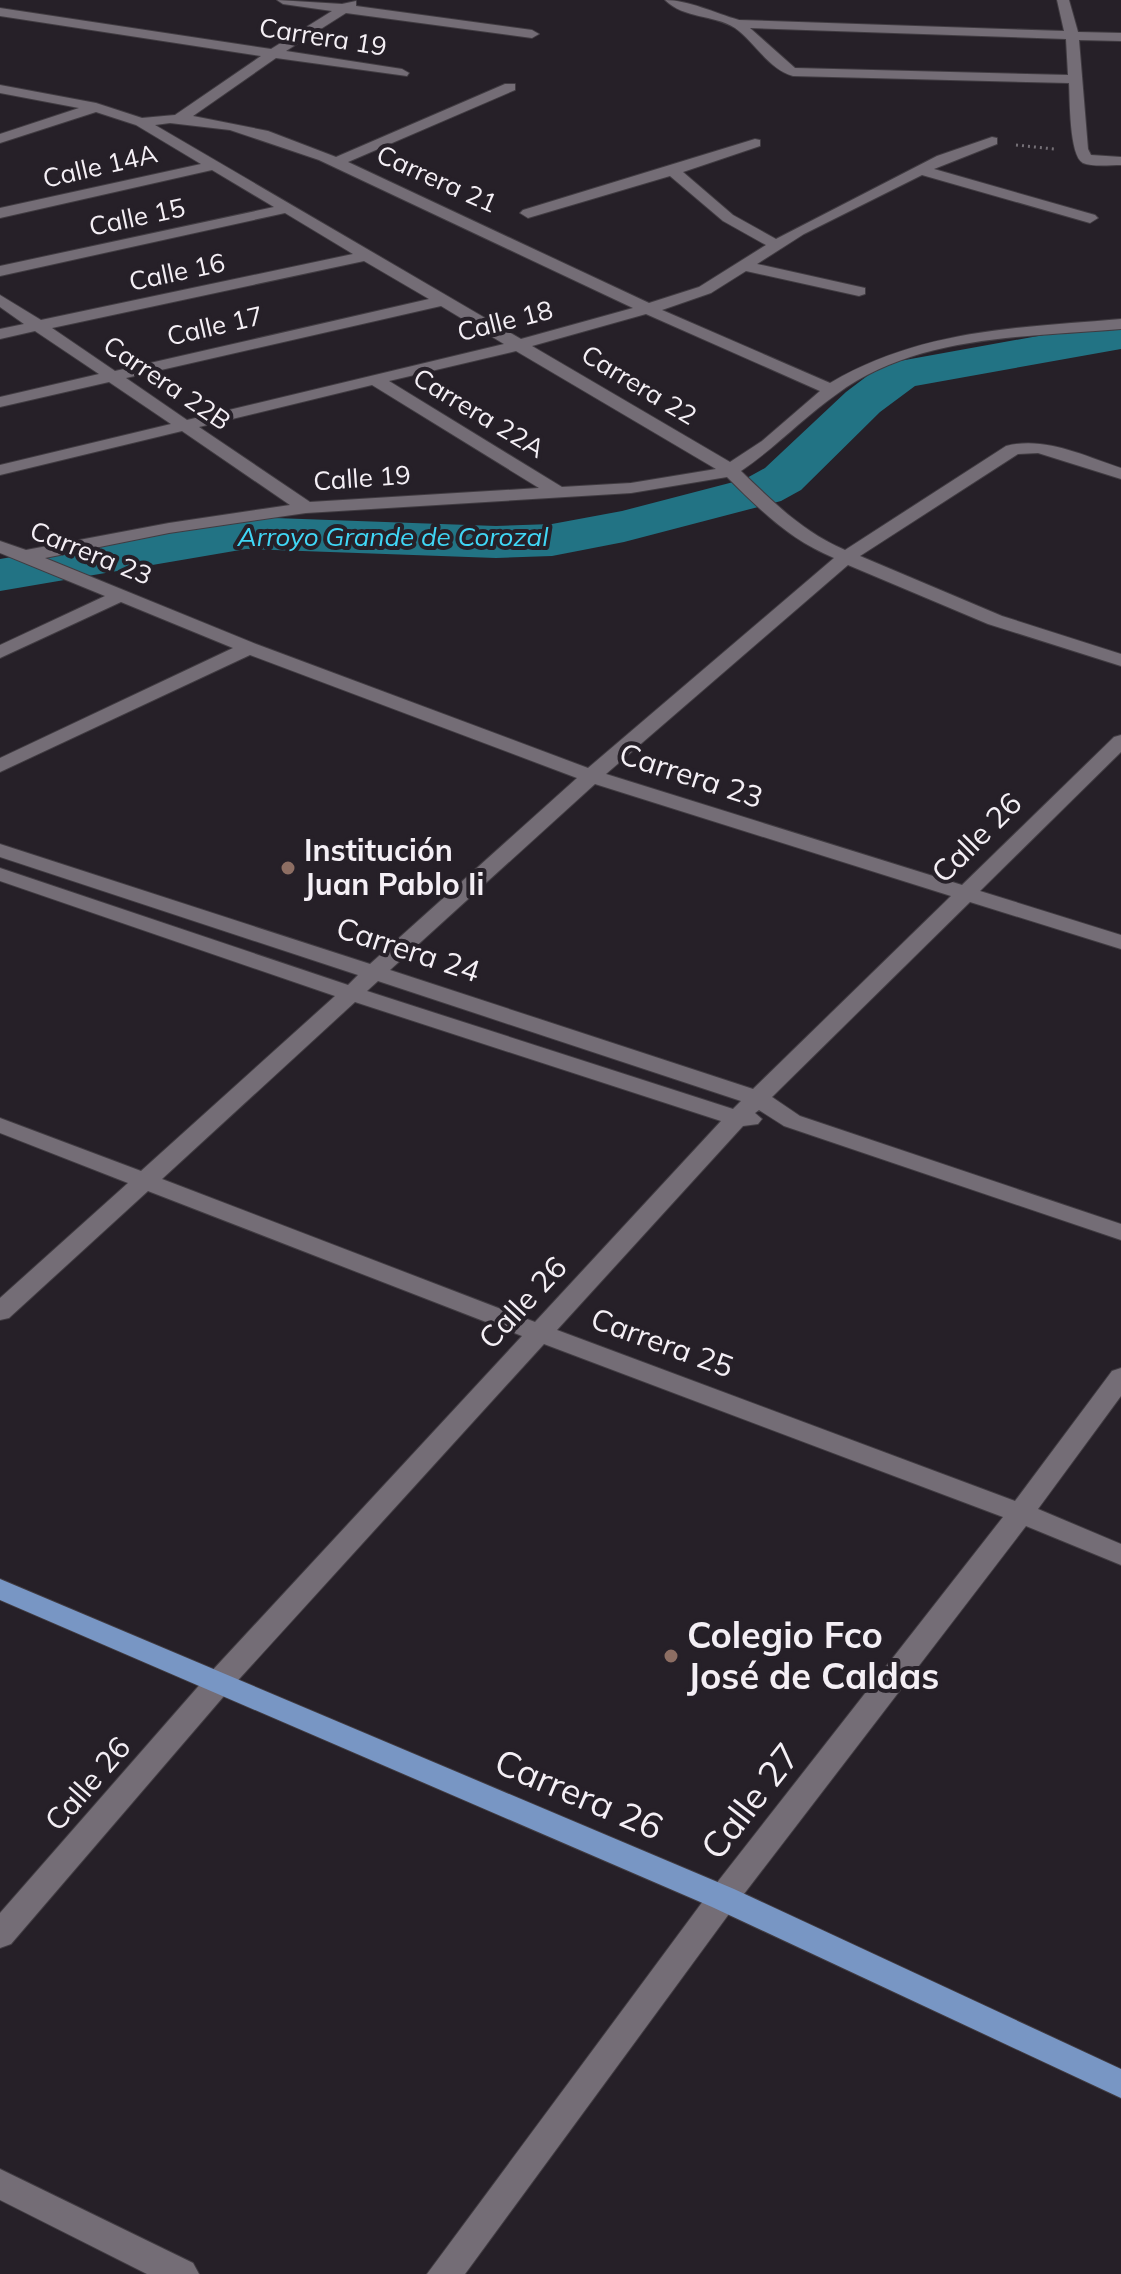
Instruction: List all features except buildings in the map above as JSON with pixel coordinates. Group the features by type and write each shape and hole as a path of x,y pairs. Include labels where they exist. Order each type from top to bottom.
{"main road":[{"name":"Carrera 26","path":"0,1589 723,1898 1121,2084"}],"street":[{"path":"0,11 19,0"},
{"path":"283,0 351,5 532,34"},
{"path":"671,0 686,9 738,24 1121,37"},
{"path":"1063,0 1072,36 1081,149 1086,159 1121,161"},
{"path":"180,118 274,53 351,5"},
{"name":"Carrera 19","path":"0,11 402,73"},
{"path":"738,24 793,72 1076,79"},
{"path":"336,162 510,87"},
{"name":"Carrera 21","path":"0,89 96,107 141,122 180,118 232,127 336,162 474,222 649,310 831,390"},
{"path":"0,139 96,107"},
{"name":"Carrera 22","path":"141,122 730,470 783,522 818,545 995,620 1121,660"},
{"name":"Calle 18","path":"0,470 519,345 649,310 705,290 775,244 966,148 992,141"},
{"path":"528,213 652,174 673,171 755,143"},
{"name":"Calle 14A","path":"0,213 211,166"},
{"path":"922,170 1090,218"},
{"path":"673,171 728,218 775,244"},
{"name":"Calle 15","path":"0,271 284,209"},
{"name":"Calle 16","path":"0,334 364,256"},
{"path":"743,266 859,291"},
{"name":"Carrera 22B","path":"0,300 306,508"},
{"name":"Calle 17","path":"0,402 441,301"},
{"name":"Calle 19","path":"0,562 32,560 169,528 306,508 680,482 730,470 768,445 831,390 868,368 902,354 983,336 1121,324"},
{"name":"Carrera 22A","path":"375,380 556,491"},
{"path":"0,1312 591,776 845,558 1012,450 1027,446 1121,474"},
{"name":"Carrera 23","path":"0,546 249,648 591,776 1121,942"},
{"path":"0,652 120,596"},
{"path":"0,766 249,648"},
{"name":"Calle 26","path":"0,1935 220,1681 737,1118 1121,741"},
{"name":"Carrera 24","path":"0,850 757,1098 792,1121 1121,1232"},
{"name":"Carrera 24","path":"0,874 350,993 737,1118 792,1121"},
{"name":"Carrera 25","path":"0,1125 144,1183 1021,1513 1121,1555"},
{"name":"Calle 27","path":"445,2274 723,1898 1021,1513 1121,1377"},
{"path":"0,2184 181,2274"}],"path":[{"path":"992,141 1038,149 1081,149"}],"waterway":[{"name":"Arroyo Grande de Corozal","path":"0,575 246,533 496,542 552,540 624,526 763,490 783,479 863,402 900,374 1121,335"}],"place":[{"name":"Institución Juan Pablo Ii","path":"288,868"},
{"name":"Colegio Fco José de Caldas","path":"671,1656"}]}
